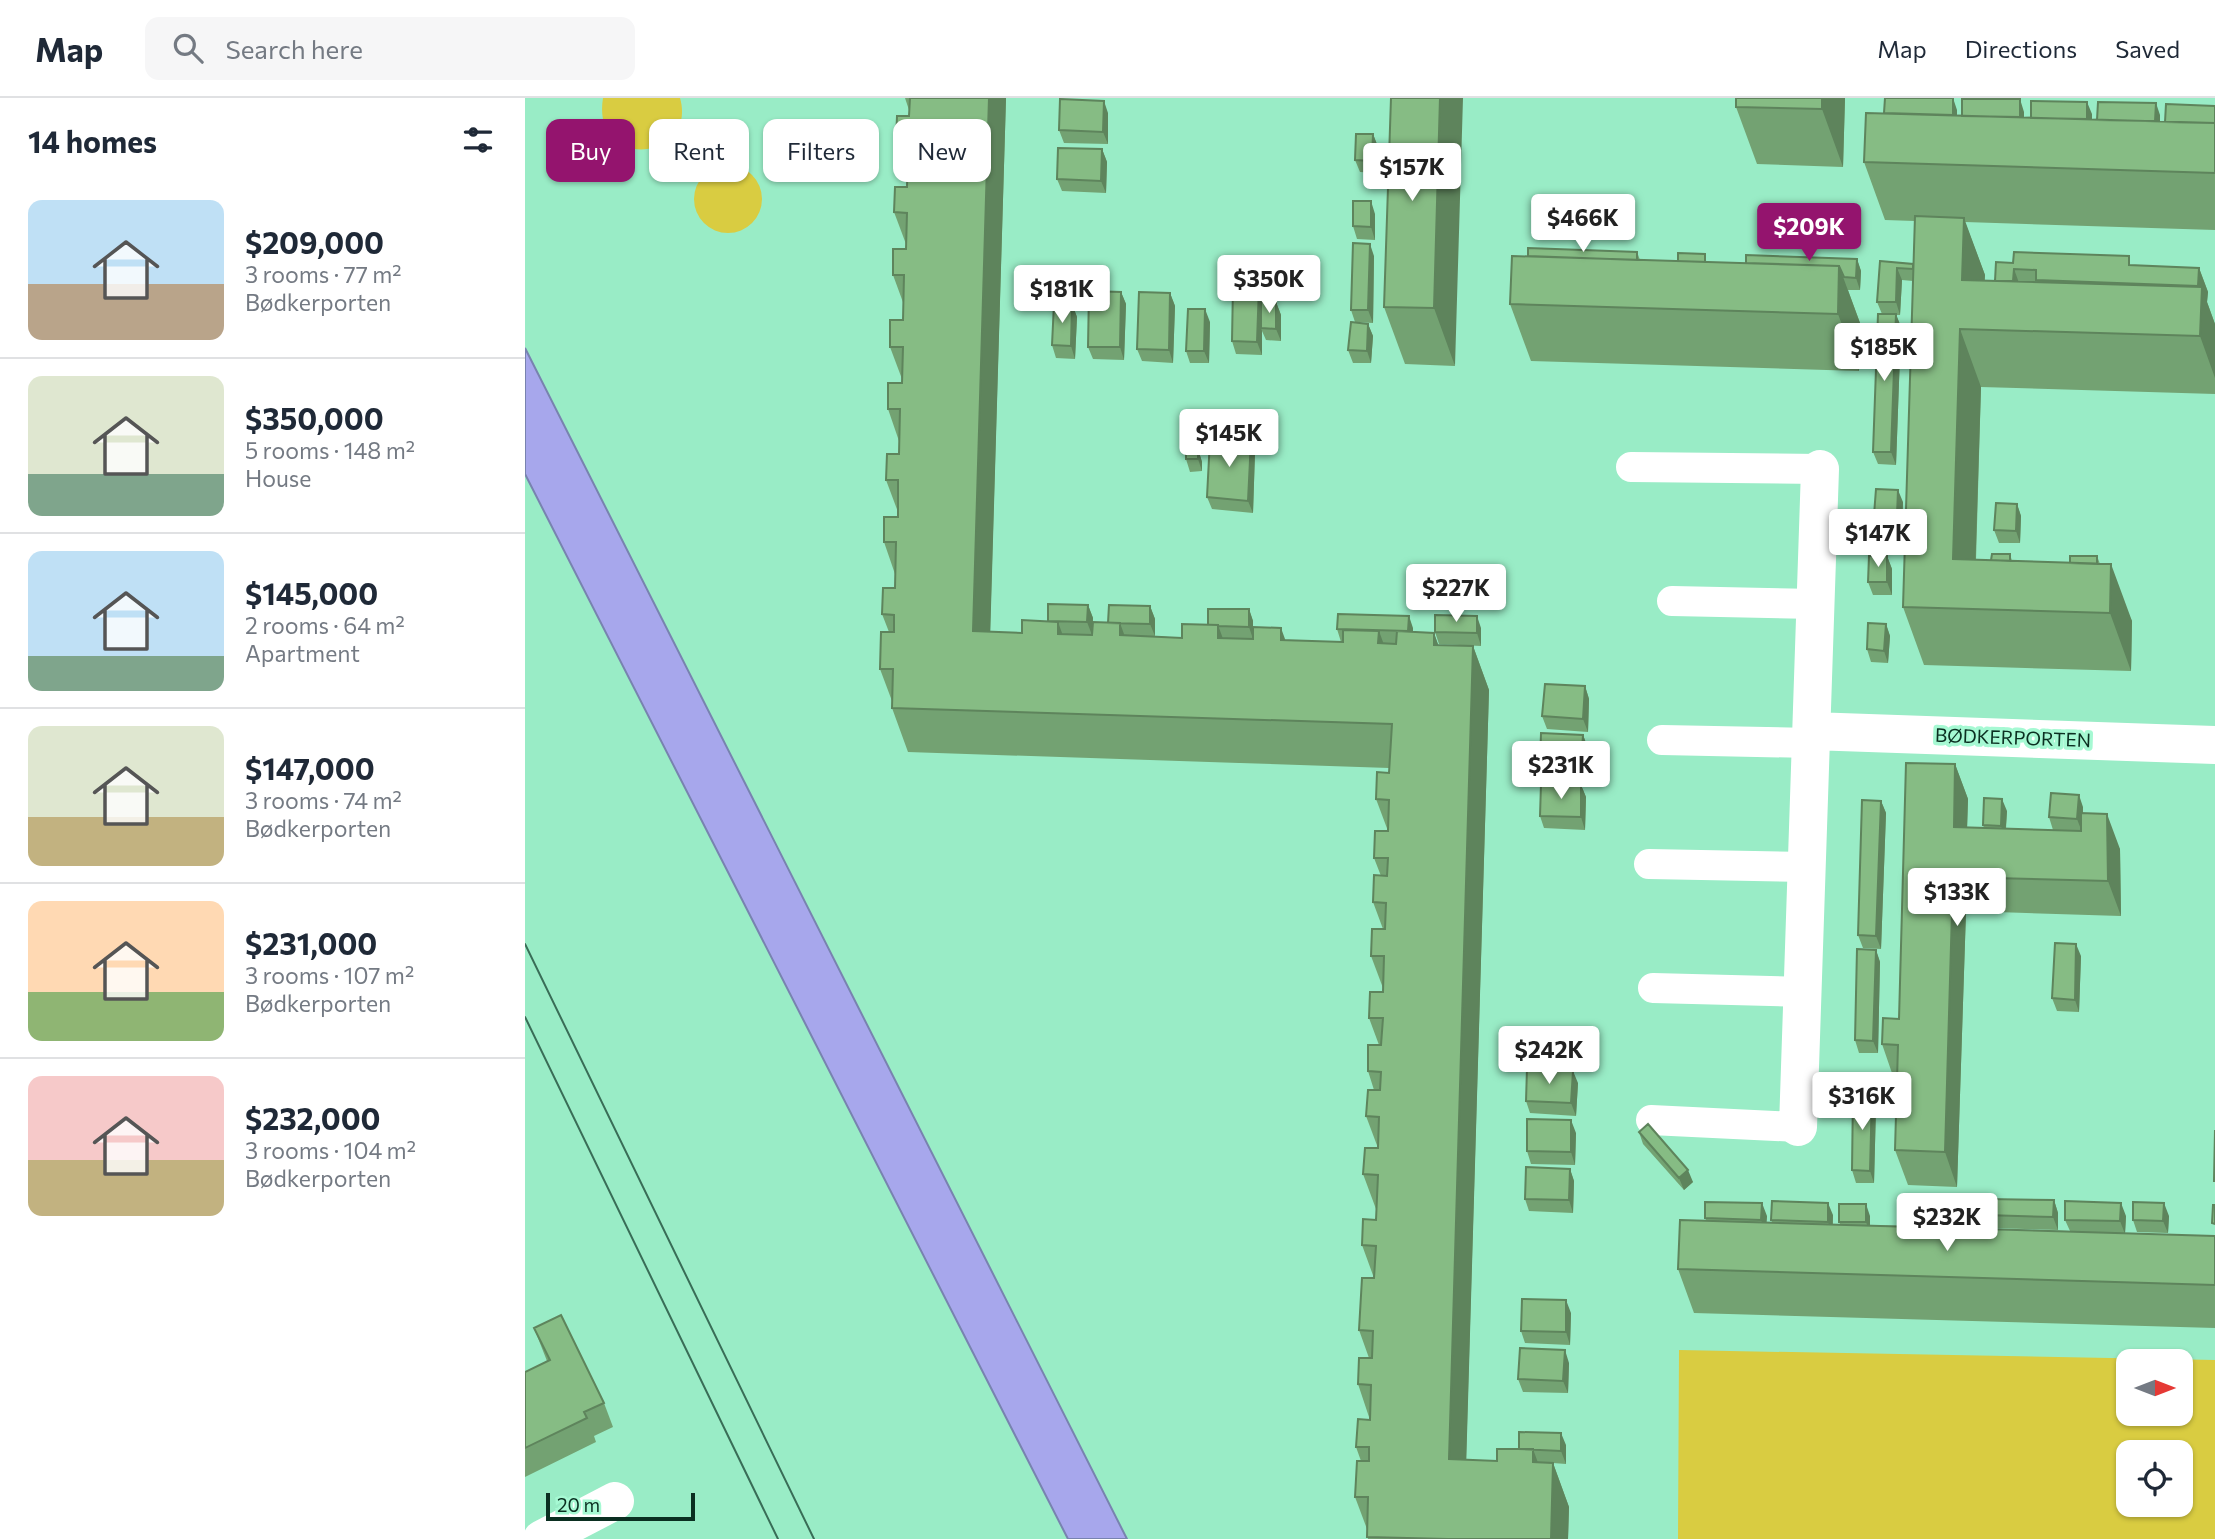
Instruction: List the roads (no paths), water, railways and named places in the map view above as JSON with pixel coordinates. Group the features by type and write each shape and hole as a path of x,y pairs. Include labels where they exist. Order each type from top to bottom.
{"street":[{"path":"1798,1127 1805,992 1821,469"},
{"name":"BØDKERPORTEN","path":"1811,737 2215,745"},
{"path":"542,1539 615,1501"}],"lane":[{"path":"1632,467 1821,469"},
{"path":"1672,601 1815,604"},
{"path":"1662,740 1811,737"},
{"path":"1649,864 1808,867"},
{"path":"1653,988 1805,992"},
{"path":"1651,1120 1798,1127"}],"water":[{"path":"525,348 1127,1539 1068,1539 525,474"}],"tram line":[{"path":"525,944 814,1539"},
{"path":"525,1017 778,1539"}]}
